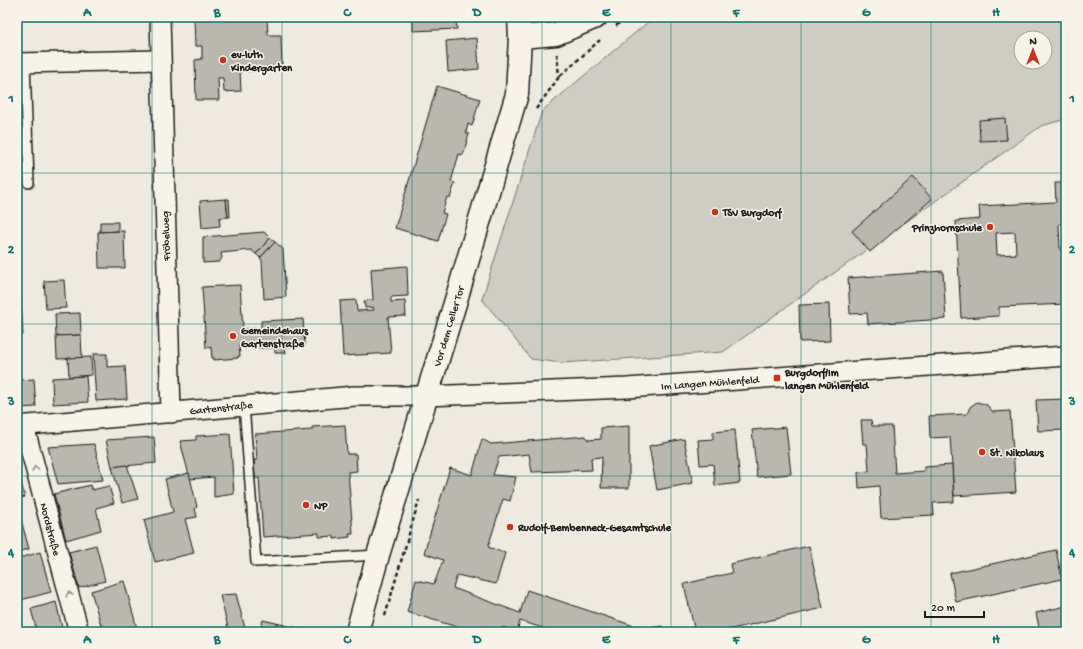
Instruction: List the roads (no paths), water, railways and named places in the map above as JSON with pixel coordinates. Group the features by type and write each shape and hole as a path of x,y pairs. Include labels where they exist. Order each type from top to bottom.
{"main road":[{"path":"520,27 556,34 605,27"},
{"name":"Vor dem Celler Tor","path":"357,632 378,555 517,94 520,27"}],"street":[{"name":"Fröbelweg","path":"160,17 171,413"},
{"path":"21,62 160,60"},
{"name":"Im Langen Mühlenfeld","path":"426,396 627,388 1066,356"},
{"name":"Gartenstraße","path":"20,426 355,396 426,396"},
{"name":"Nordstraße","path":"20,426 78,632"}],"lane":[{"path":"21,62 29,183"},
{"path":"244,405 256,562 378,555"}],"place":[{"name":"ev-luth Kindergarten","path":"223,60"},
{"name":"TSV Burgdorf","path":"715,212"},
{"name":"Prinzhornschule","path":"990,227"},
{"name":"Gemeindehaus Gartenstraße","path":"233,336"},
{"name":"Burgdorf/Im langen Mühlenfeld","path":"777,378"},
{"name":"St. Nikolaus","path":"982,452"},
{"name":"NP","path":"306,505"},
{"name":"Rudolf-Bembenneck-Gesamtschule","path":"510,527"}]}
